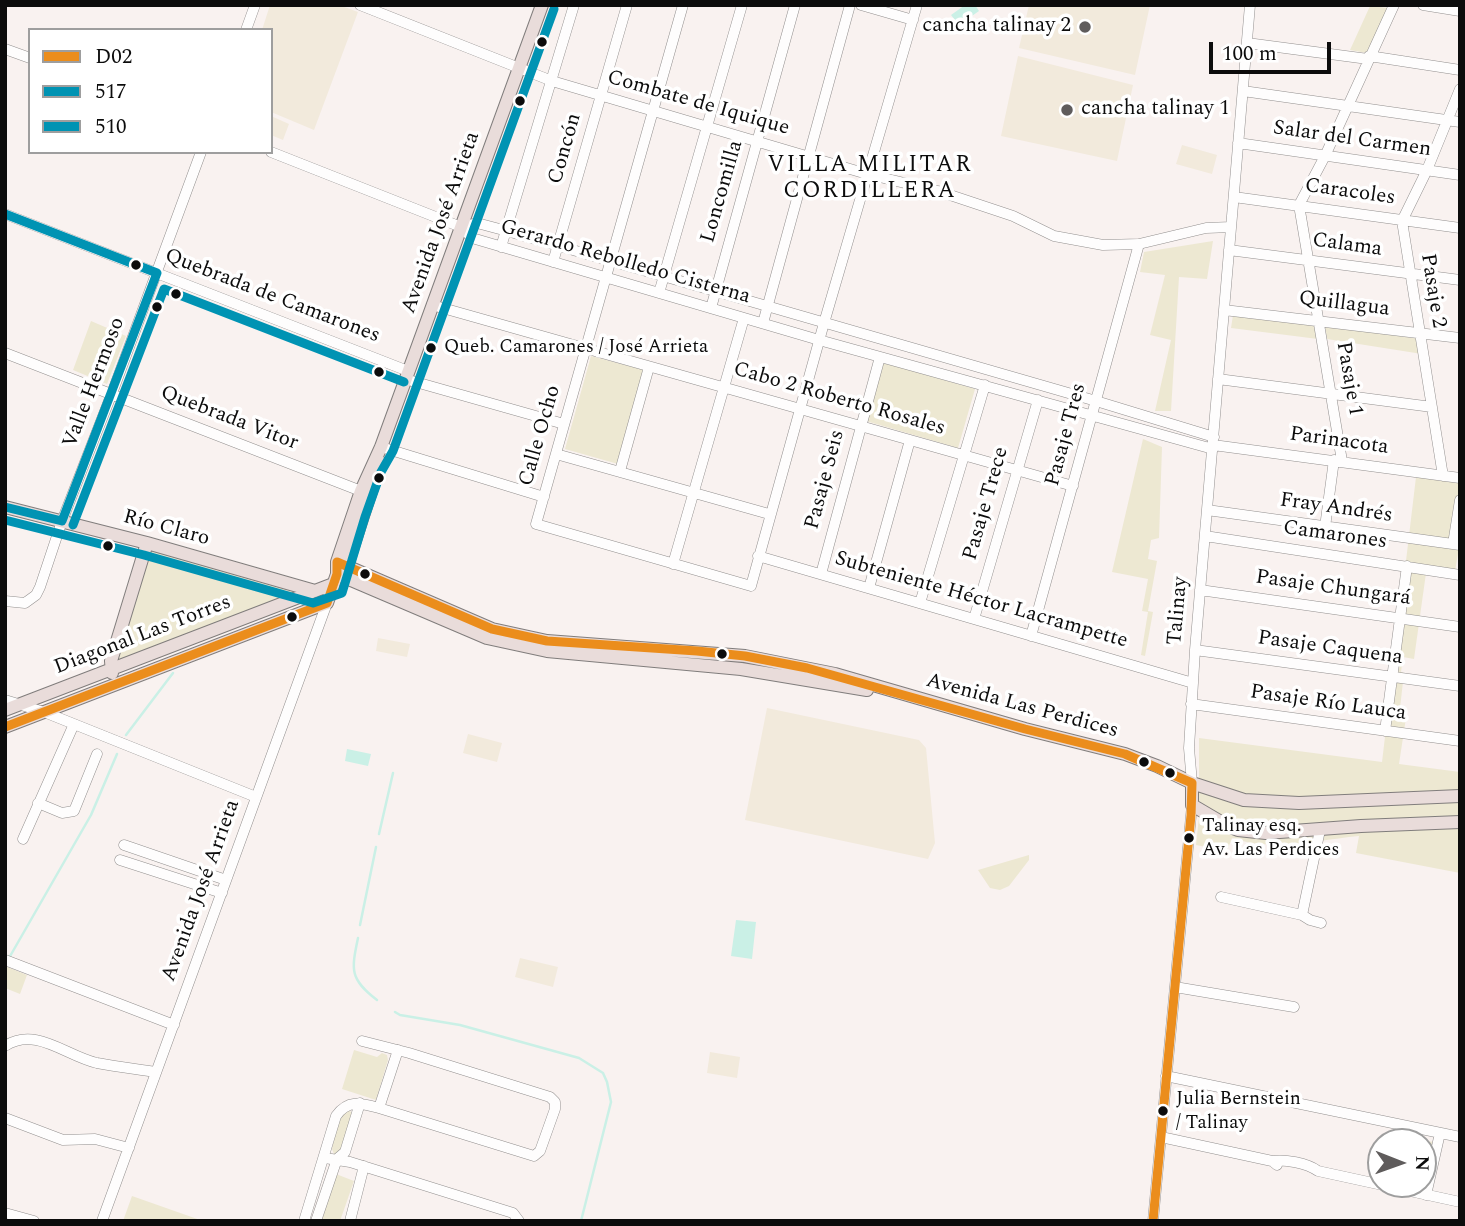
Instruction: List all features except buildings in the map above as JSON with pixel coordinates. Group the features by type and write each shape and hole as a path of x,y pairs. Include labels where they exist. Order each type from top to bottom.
{"main road":[{"name":"Avenida José Arrieta","path":"338,571 375,479 380,450 542,5"},
{"name":"Avenida José Arrieta","path":"327,603 361,491 380,450"},
{"name":"Río Claro","path":"5,507 147,543 315,591"},
{"path":"124,681 116,677 110,668 147,543"},
{"name":"Diagonal Las Torres","path":"5,710 315,591 338,571"},
{"name":"Avenida Las Perdices","path":"338,571 492,629 518,636 547,641 697,651 765,659 835,674 1025,729 1125,754 1192,783 1261,803 1460,796"},
{"name":"Diagonal Las Torres","path":"5,727 327,603"},
{"name":"Talinay","path":"1192,783 1192,805"},
{"path":"1192,805 1226,825 1248,832 1279,833 1460,822"}],"street":[{"path":"247,28 255,5"},
{"name":"Combate de Iquique","path":"360,5 552,81 867,174 938,191 986,206 1054,236 1103,245 1139,244 1165,240 1206,228 1231,227"},
{"path":"501,247 574,5"},
{"name":"Concón","path":"553,262 627,5"},
{"name":"Calle Ocho","path":"673,564 536,524 683,5"},
{"path":"659,293 742,5"},
{"name":"Loncomilla","path":"711,308 795,5"},
{"path":"763,323 850,5"},
{"path":"862,5 913,20"},
{"path":"744,318 673,564 751,586 799,409 917,5"},
{"name":"Talinay","path":"1192,783 1189,748 1195,650 1250,5"},
{"path":"1299,205 1325,156 1394,5"},
{"path":"1423,5 1460,11"},
{"path":"1247,43 1460,70"},
{"path":"5,49 28,57"},
{"path":"1402,221 1427,170 1460,89"},
{"path":"1243,91 1460,122"},
{"name":"Salar del Carmen","path":"1238,143 1460,174"},
{"path":"273,153 461,227"},
{"name":"Valle Hermoso","path":"5,601 25,603 36,595 200,154"},
{"name":"Caracoles","path":"1234,197 1460,228"},
{"name":"Pasaje 1","path":"1299,205 1331,394 1338,461 1325,527"},
{"name":"Quebrada de Camarones","path":"5,214 407,375 564,424"},
{"name":"Pasaje 2","path":"1402,221 1443,476"},
{"name":"Gerardo Rebolledo Cisterna","path":"461,227 477,223 507,231 1096,401 1213,444"},
{"name":"Gerardo Rebolledo Cisterna","path":"461,227 472,238 819,340 1091,415 1213,444"},
{"name":"Pasaje Tres","path":"1031,636 1139,244"},
{"name":"Calama","path":"1229,250 1460,280"},
{"name":"Cabo 2 Roberto Rosales","path":"432,305 1073,486"},
{"name":"Quillagua","path":"1224,310 1460,338"},
{"name":"Quebrada Vitor","path":"5,353 361,491"},
{"name":"Pasaje Seis","path":"821,574 880,357"},
{"path":"620,471 649,367"},
{"path":"1219,379 1432,407"},
{"path":"920,603 985,385"},
{"name":"Pasaje Trece","path":"974,619 1038,400"},
{"path":"869,588 910,440"},
{"name":"Parinacota","path":"1213,444 1460,478"},
{"path":"380,450 544,497"},
{"path":"556,454 769,514"},
{"path":"1456,545 1460,500"},
{"name":"Fray Andrés","path":"1207,510 1456,545"},
{"name":"Camarones","path":"1205,536 1460,575"},
{"name":"Subteniente Héctor Lacrampette","path":"758,556 1193,683"},
{"path":"1385,731 1408,566"},
{"name":"Pasaje Chungará","path":"1200,590 1460,627"},
{"name":"Avenida José Arrieta","path":"102,1221 327,603"},
{"name":"Pasaje Caquena","path":"1195,650 1460,687"},
{"path":"5,700 44,712 256,797"},
{"name":"Pasaje Río Lauca","path":"1191,704 1460,741"},
{"path":"23,839 74,724"},
{"path":"38,803 62,813 74,811 97,754"},
{"name":"Talinay","path":"1153,1221 1192,805"},
{"path":"1302,915 1320,830"},
{"path":"124,845 226,880"},
{"path":"121,860 222,893"},
{"path":"1221,897 1302,915 1321,923"},
{"path":"8,961 174,1025"},
{"path":"1175,987 1294,1007"},
{"path":"5,1046 16,1039 44,1041 96,1063 156,1072"},
{"path":"304,1221 336,1116 341,1108 348,1104 360,1103 379,1108 534,1156 540,1151 555,1110 555,1102 550,1097 362,1041"},
{"path":"379,1108 398,1050"},
{"path":"1167,1076 1460,1137"},
{"path":"316,1221 337,1159 345,1152 360,1103"},
{"path":"5,1118 63,1140 95,1139 129,1147"},
{"path":"1437,1146 1440,1133"},
{"path":"1161,1137 1272,1161 1280,1166 1367,1182"},
{"path":"325,1158 364,1166 513,1213 519,1221"},
{"path":"350,1221 364,1166"},
{"path":"1437,1197 1460,1202"},
{"path":"5,1213 34,1221"}],"shaded area":[{"path":"270,5 339,5 358,12 314,130 273,113 273,28 263,28"},
{"path":"965,5 975,5 979,11 959,25 951,15"},
{"name":"cancha talinay 2","path":"1029,5 1150,5 1135,75 1019,48"},
{"path":"1370,6 1389,8 1367,53 1350,50"},
{"name":"cancha talinay 1","path":"1018,56 1133,85 1117,161 1001,136"},
{"path":"273,117 289,124 283,140 273,136"},
{"path":"1182,145 1217,155 1212,174 1176,164"},
{"path":"1213,241 1207,279 1179,277 1171,411 1155,411 1171,340 1150,335 1165,275 1140,272 1144,252"},
{"path":"1233,315 1316,325 1318,339 1231,328"},
{"path":"91,321 126,336 107,384 73,370"},
{"path":"1325,325 1419,339 1422,354 1327,339"},
{"path":"591,356 644,370 618,464 565,449"},
{"path":"883,362 975,389 958,448 866,421"},
{"path":"1143,439 1162,447 1159,538 1151,540 1148,559 1157,561 1148,611 1153,612 1145,656 1141,655 1148,612 1142,611 1148,579 1112,572"},
{"path":"1416,477 1460,483 1460,542 1454,577 1426,573 1414,659 1403,657 1400,708 1407,711 1399,764 1460,772 1460,873 1356,853 1359,836 1279,845 1232,838 1227,851 1196,845 1199,817 1199,738 1382,762"},
{"path":"149,549 303,592 111,664"},
{"path":"378,638 410,644 407,657 376,651"},
{"path":"767,708 919,740 926,748 935,843 928,859 745,820"},
{"path":"468,734 502,743 497,762 463,753"},
{"path":"347,749 371,754 368,766 345,761"},
{"path":"1029,855 1029,860 1009,886 1000,890 990,888 978,870"},
{"path":"736,920 756,922 752,959 731,956"},
{"path":"520,958 558,967 553,987 515,977"},
{"path":"5,966 27,975 20,994 5,988"},
{"path":"354,1050 377,1057 382,1053 387,1055 388,1060 376,1100 342,1089"},
{"path":"710,1052 740,1057 737,1078 707,1073"},
{"path":"349,1110 354,1115 340,1153 334,1154 332,1149 338,1116"},
{"path":"336,1174 354,1181 340,1221 321,1221"},
{"path":"132,1196 203,1221 123,1221"}],"waterway":[{"path":"126,735 173,673"},
{"path":"9,958 91,815 117,754"},
{"path":"379,834 393,773"},
{"path":"360,925 376,847"},
{"path":"358,938 354,959 357,980 377,1000"},
{"path":"395,1012 460,1025 579,1058 603,1073 611,1102 581,1221"}],"transit line":[{"name":"517","path":"5,520 144,555 313,603 342,593 381,472 393,451 554,9"},
{"name":"510","path":"5,214 157,273 62,521 5,507"},
{"name":"517","path":"73,525 164,289 404,382"},
{"name":"D02","path":"5,727 327,603 337,574 337,562 492,629 547,641 697,651 745,656 807,668 1125,754 1192,783"},
{"name":"D02","path":"1153,1221 1192,783"}],"place":[{"name":"cancha talinay 2","path":"1085,27"},
{"name":"cancha talinay 1","path":"1067,110"},
{"name":"Queb. Camarones / José Arrieta","path":"431,348"},
{"name":"Talinay esq. Av. Las Perdices","path":"1189,838"},
{"name":"Julia Bernstein / Talinay","path":"1163,1111"}],"district":[{"name":"VILLA MILITAR CORDILLERA","path":"870,179"}]}
